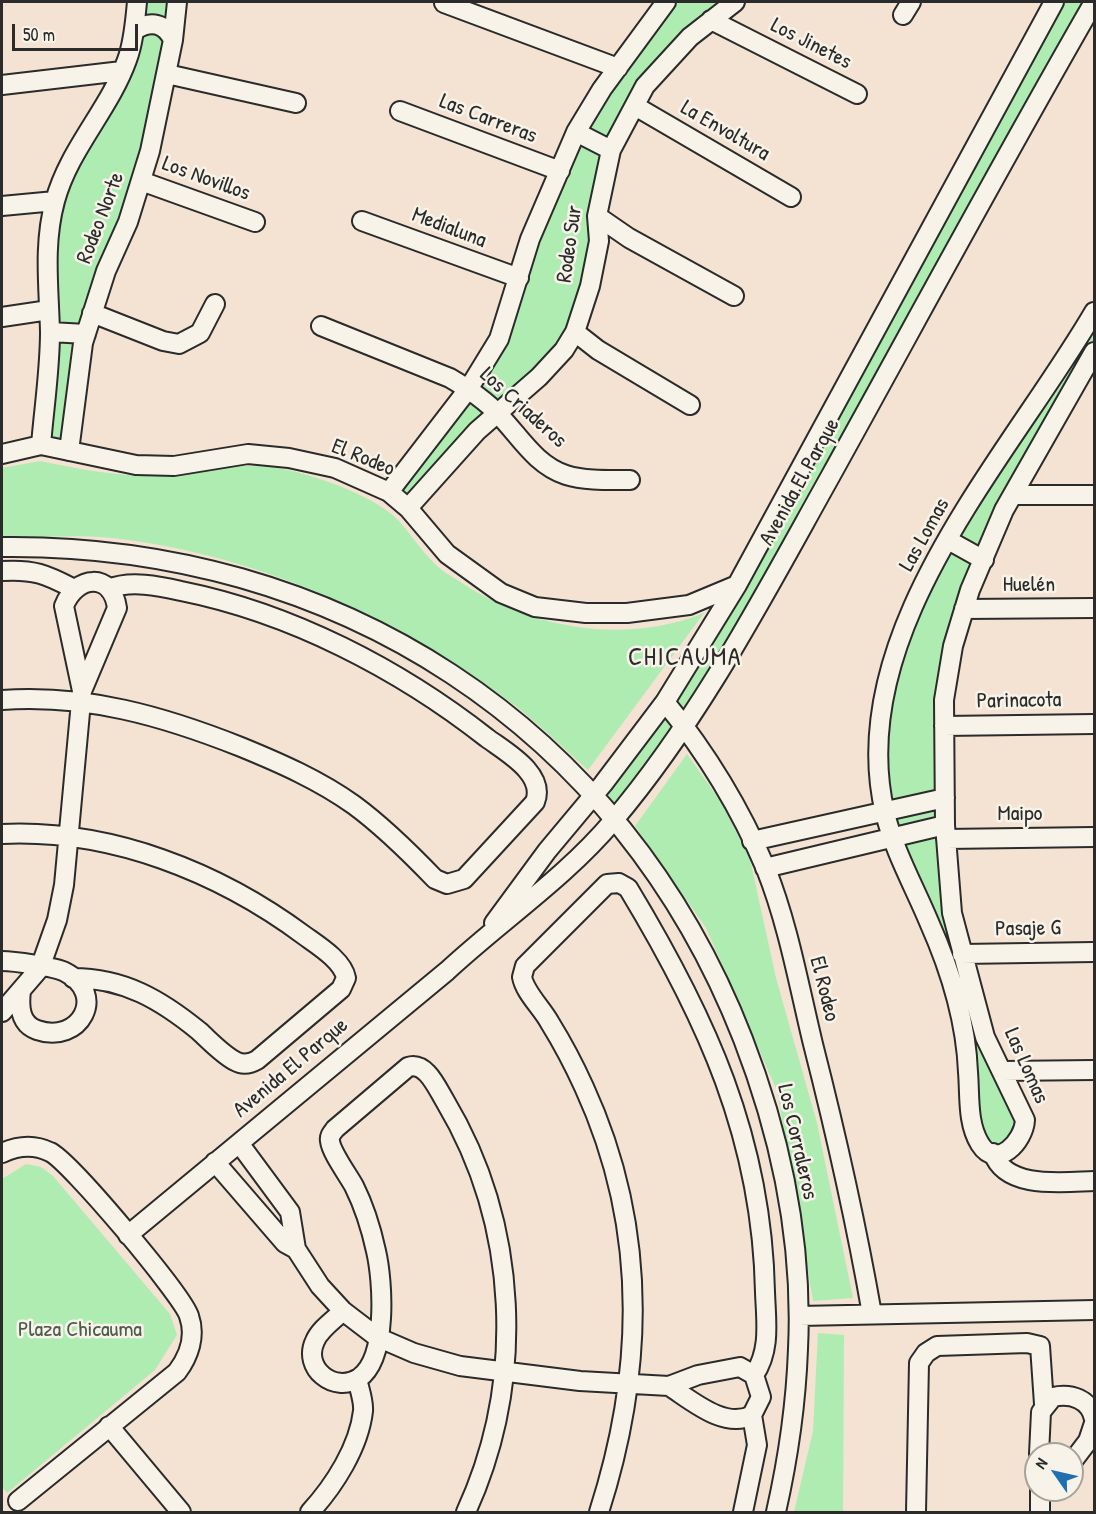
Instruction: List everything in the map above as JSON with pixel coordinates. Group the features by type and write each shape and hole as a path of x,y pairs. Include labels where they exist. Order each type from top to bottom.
{"street":[{"name":"Rodeo Norte","path":"41,445 50,332 46,266 55,201 67,168 122,71 135,30 136,2"},
{"name":"Rodeo Norte","path":"69,451 86,334 106,271 128,222 150,151 167,74 177,2"},
{"name":"Rodeo Sur","path":"389,492 469,388 499,339 530,239 576,132 618,68 666,2"},
{"name":"Rodeo Sur","path":"408,508 477,431 551,364 575,332 590,286 599,241 597,216 611,150 645,86 690,37 735,2"},
{"name":"Avenida El Parque","path":"128,1235 554,881 615,819 685,727 766,593 1089,16 1094,2"},
{"path":"444,3 618,68"},
{"name":"Avenida El Parque","path":"484,937 547,850 665,702 737,585 1050,5"},
{"name":"Los Jinetes","path":"711,20 857,94"},
{"path":"135,30 152,23 162,26 173,40"},
{"path":"2,85 122,71"},
{"path":"167,74 296,104"},
{"name":"La Envoltura","path":"635,106 791,196"},
{"name":"Las Carreras","path":"399,111 560,171"},
{"path":"576,132 611,150"},
{"name":"Los Novillos","path":"141,181 255,222"},
{"path":"2,206 55,201"},
{"path":"597,216 629,237 734,296"},
{"name":"Medialuna","path":"362,221 519,278"},
{"path":"92,312 179,344 200,333 215,304"},
{"path":"2,317 48,310"},
{"name":"Las Lomas","path":"1095,312 1063,366 1005,446 948,540 912,608 886,682 879,722 878,761 884,811 892,838 966,1001 1024,1114 1024,1127 1019,1142 1006,1152 993,1153 980,1144 971,1123 966,1001 962,954 952,914 946,832 944,700 951,657 964,609 984,560 1013,495 1088,374 1095,352"},
{"name":"Los Criaderos","path":"321,326 450,378 469,388 498,414 524,445 546,464 566,474 594,479 630,480"},
{"path":"50,332 86,334"},
{"path":"575,332 598,350 690,405"},
{"path":"1063,366 1088,374"},
{"name":"El Rodeo","path":"2,454 41,445 136,465 174,466 248,454 289,458 335,468 389,492 408,508 447,554 501,593 535,607 586,613 627,613 689,605 737,585"},
{"path":"1013,495 1095,495"},
{"path":"948,540 984,560"},
{"path":"2,548 93,550 160,559 262,583 328,608 410,649 471,688 538,741 615,819"},
{"path":"2,571 28,570 48,575 74,589"},
{"path":"2,1012 40,968 57,920 68,837 81,696 64,606 78,585 93,582 109,589 115,597 117,608 81,696"},
{"path":"2,700 81,696 175,723 309,777 375,821 435,879 447,884 464,879 537,797 537,786 533,777 486,736 409,683 347,650 279,621 205,596 166,588 130,585 109,589"},
{"name":"Huelén","path":"964,609 1095,609"},
{"name":"El Rodeo","path":"665,702 685,727 752,841 777,900 846,1173 872,1314"},
{"name":"Parinacota","path":"944,726 1095,724"},
{"path":"752,841 945,798"},
{"name":"Los Corraleros","path":"615,819 669,890 718,982 753,1064 775,1139 793,1233 799,1316 795,1397 776,1512"},
{"path":"765,868 892,838 946,832"},
{"name":"Maipo","path":"946,832 1095,837"},
{"path":"2,834 68,837 141,852 176,864 234,890 282,919 343,968 346,978 341,989 257,1060 248,1064 232,1059 176,1013 136,990 115,981 73,978"},
{"path":"599,1512 619,1442 630,1384 634,1324 628,1232 615,1169 584,1087 549,1021 522,977 525,966 571,918 602,887 614,882 628,888 685,985 721,1066 739,1124 756,1203 765,1284 766,1350 754,1375"},
{"name":"Pasaje G","path":"962,954 1095,952"},
{"path":"2,961 40,968 53,967 73,978 85,991 87,1006 74,1028 54,1035 33,1029 23,1020 19,1006 21,991"},
{"path":"343,1311 315,1339 312,1360 320,1374 333,1382 348,1383 357,1379 370,1363 383,1301 377,1252 364,1209 331,1146 330,1137 335,1129 408,1067 416,1066 424,1070 435,1084 452,1113 480,1174 490,1206 503,1271 507,1338 504,1371 493,1435 466,1512"},
{"path":"1003,1071 1095,1070"},
{"path":"239,1143 290,1212 296,1250"},
{"path":"2,1153 24,1146 52,1152 67,1164 186,1307 192,1336 188,1355 177,1372 18,1501"},
{"path":"993,1153 1003,1171 1025,1179 1041,1182 1095,1181"},
{"path":"215,1162 285,1243 296,1250 320,1286 343,1311 377,1337 414,1353 460,1366 580,1381 669,1386 699,1375 740,1367 754,1375 761,1397 752,1415 757,1445 743,1512"},
{"path":"799,1316 1095,1310"},
{"path":"916,1512 919,1363 930,1350 937,1347 1027,1343 1040,1346 1044,1404 1039,1422 1039,1442"},
{"path":"310,1512 341,1468 358,1429 363,1409 357,1379"},
{"path":"669,1386 725,1418 739,1420 752,1415"},
{"path":"1044,1404 1053,1397 1087,1395 1095,1421 1084,1446"},
{"path":"109,1426 181,1512"}],"green space":[{"path":"142,2 166,2 166,33 144,149 122,219 71,346 64,443 46,440 52,266 60,202"},
{"path":"672,2 727,2 687,34 606,149 585,285 560,347 408,501 395,491 460,410 581,134"},
{"path":"1061,2 1089,2 755,600 680,723 617,812 603,797 669,705"},
{"path":"1094,319 1094,343 948,645 948,914 1020,1127 1004,1149 983,1142 970,1047 896,837 883,722 916,609 1008,448"},
{"path":"40,461 138,476 175,476 242,466 273,467 296,472 344,488 388,511 442,570 489,599 518,612 579,627 611,630 674,623 704,613 588,770 519,709 464,670 417,641 316,592 263,572 210,556 155,544 89,536 2,539 2,468"},
{"path":"687,754 721,802 750,859 776,978 817,1123 853,1298 813,1301 777,1091 706,928 635,826"},
{"name":"Plaza Chicauma","path":"26,1164 41,1167 53,1176 170,1314 177,1335 155,1370 7,1493 2,1487 2,1179"},
{"path":"818,1333 844,1335 843,1512 794,1512 813,1431"}],"district":[{"name":"CHICAUMA","path":"685,658"}]}
